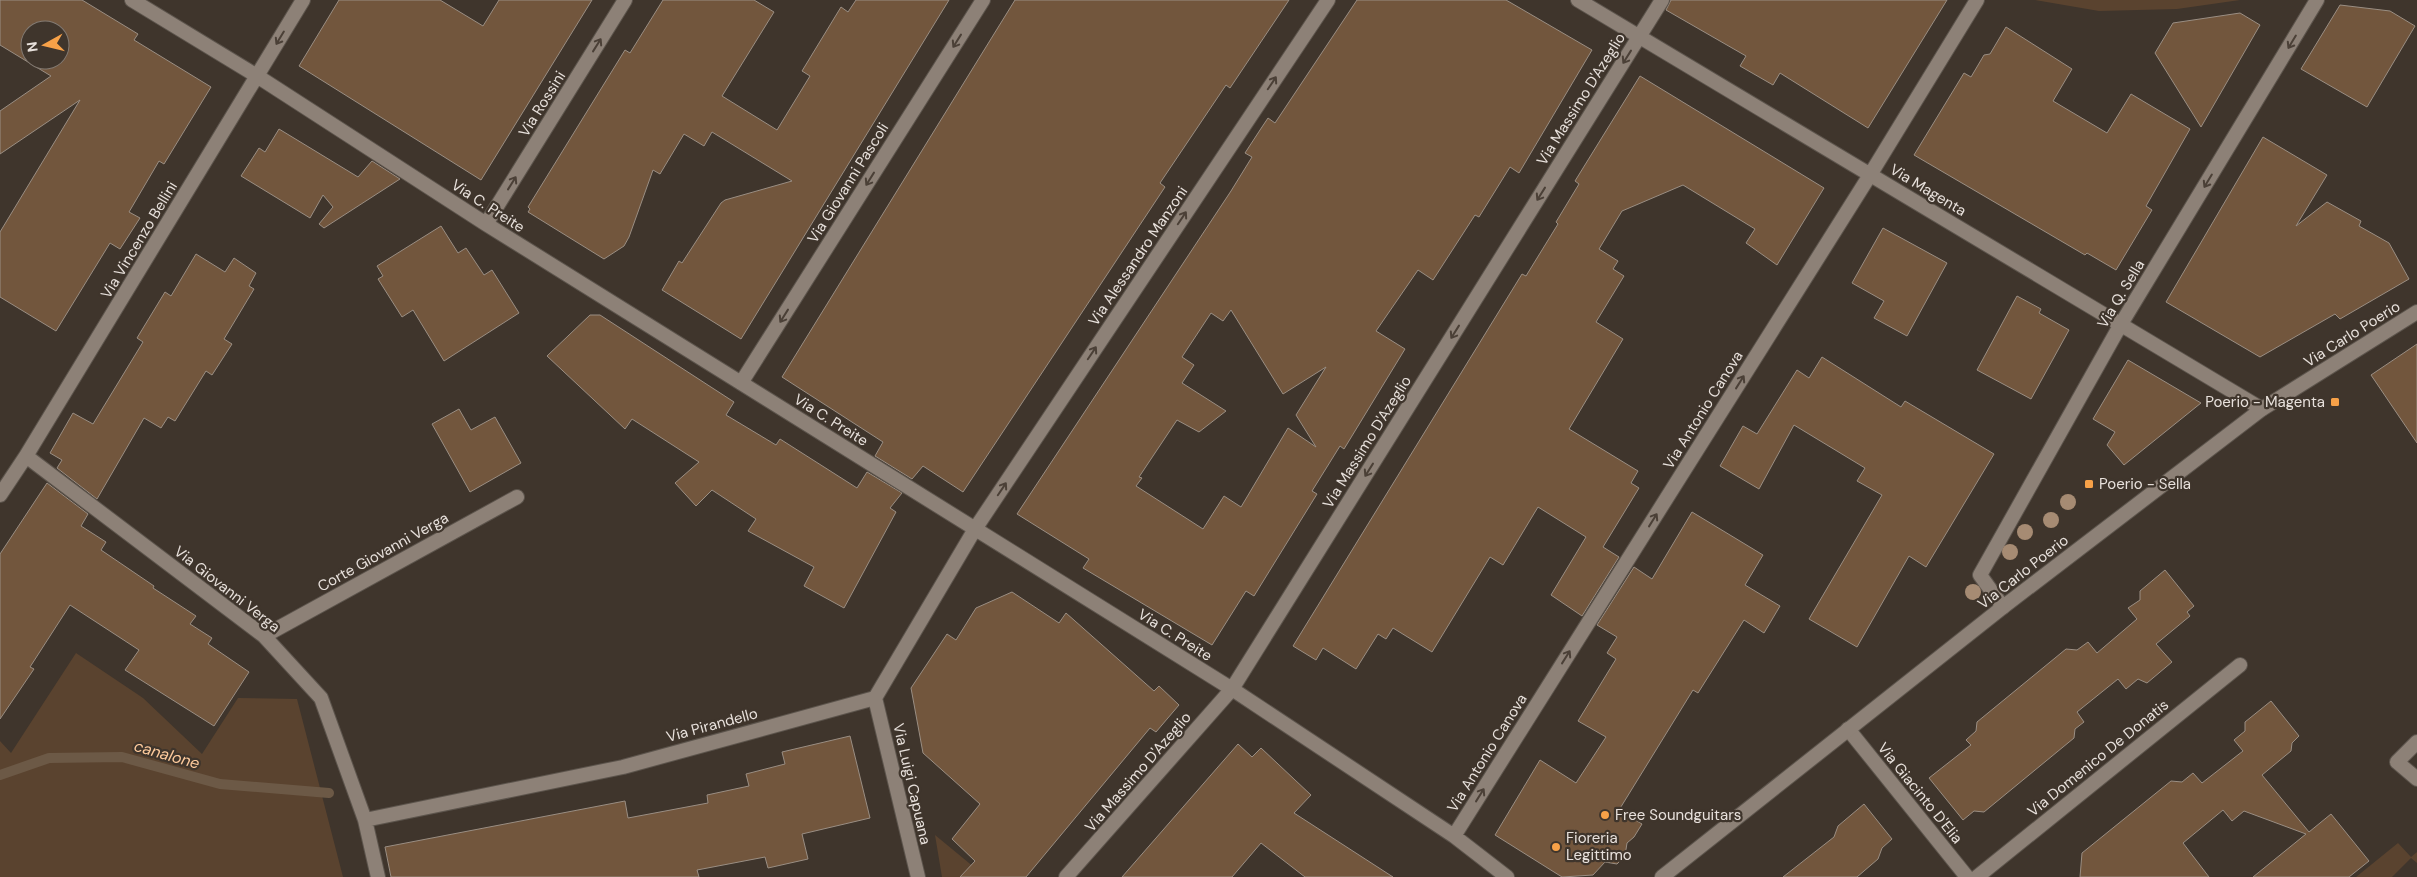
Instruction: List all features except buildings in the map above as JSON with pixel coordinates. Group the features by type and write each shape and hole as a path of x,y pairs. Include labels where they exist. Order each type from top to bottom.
{"street":[{"name":"Via C. Preite","path":"132,0 257,76 486,224 741,384 1232,689 1454,836 1507,877"},
{"name":"Via Vincenzo Bellini","path":"0,495 26,456 302,0"},
{"name":"Via Rossini","path":"486,224 625,0"},
{"name":"Via Giovanni Pascoli","path":"741,384 983,0"},
{"name":"Via Alessandro Manzoni","path":"975,529 1328,0"},
{"name":"Via Magenta","path":"1578,0 2262,409"},
{"name":"Via Massimo D'Azeglio","path":"1066,877 1232,689 1662,0"},
{"name":"Via Antonio Canova","path":"1454,836 1870,175 1977,0"},
{"name":"Via Q. Sella","path":"2003,607 1980,575 2121,324 2317,0"},
{"name":"Via Carlo Poerio","path":"1662,877 2003,607 2262,409 2417,312"},
{"name":"Via Giovanni Verga","path":"26,456 264,636 321,698 365,820 378,877"},
{"name":"Corte Giovanni Verga","path":"264,636 517,497"},
{"path":"875,698 975,529"},
{"name":"Via Domenico De Donatis","path":"1977,877 2240,665"},
{"name":"Via Pirandello","path":"365,820 623,767 875,698"},
{"name":"Via Luigi Capuana","path":"875,698 918,877"},
{"name":"Via Giacinto D'Elia","path":"1848,729 1967,877"},
{"path":"2417,742 2397,762 2417,778"}],"shaded area":[{"path":"2035,0 2240,0 2177,9 2099,11"},
{"path":"76,653 143,698 202,754 238,698 297,699 343,877 0,877 0,741 11,753"},
{"path":"935,835 986,877 942,877"},
{"path":"2398,843 2411,857 2417,852 2417,863 2411,858 2392,877 2356,877"}],"waterway":[{"name":"canalone","path":"0,775 49,758 122,757 220,784 329,793"}],"place":[{"name":"Poerio - Magenta","path":"2335,402"},
{"name":"Poerio - Sella","path":"2089,484"},
{"name":"Free Soundguitars","path":"1605,815"},
{"name":"Fioreria Legittimo","path":"1556,847"}]}
